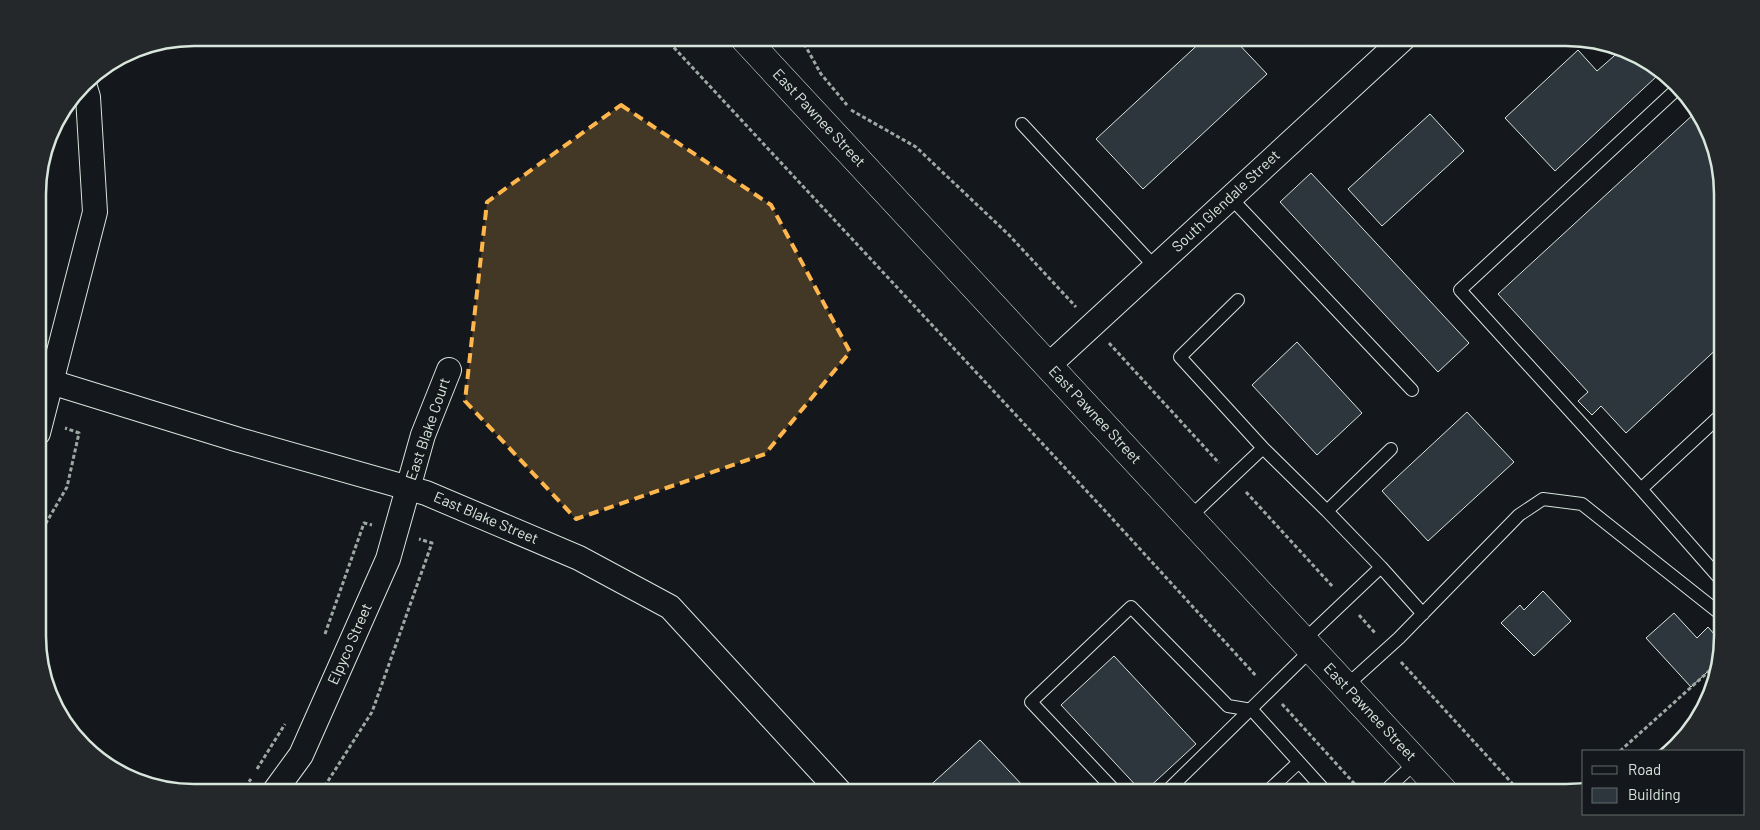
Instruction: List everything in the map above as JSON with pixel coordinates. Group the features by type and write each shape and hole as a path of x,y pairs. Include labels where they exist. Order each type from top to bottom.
{"main road":[{"name":"East Pawnee Street","path":"752,47 1436,783"}],"street":[{"name":"South Glendale Street","path":"1049,365 1395,46"},
{"path":"47,400 95,212 86,92"},
{"name":"East Blake Court","path":"408,488 423,435 449,370"},
{"name":"East Blake Street","path":"51,382 239,440 426,493 579,558 670,607 832,784"},
{"name":"Elpyco Street","path":"280,784 301,755 384,568 408,488"}],"lane":[{"path":"1674,92 1460,290 1714,572"},
{"path":"1022,124 1155,267"},
{"path":"1230,197 1412,390"},
{"path":"1238,300 1180,357 1263,448 1381,567 1423,614"},
{"path":"1641,489 1714,421"},
{"path":"1190,517 1263,448"},
{"path":"1327,511 1390,449"},
{"path":"1346,686 1423,614 1519,515 1543,499 1582,504 1714,609"},
{"path":"1175,783 1252,710 1345,600 1381,567"},
{"path":"1108,783 1031,702 1132,607 1228,706 1252,710 1318,783"},
{"path":"1276,783 1299,762"},
{"path":"1393,783 1416,762"}],"path":[{"path":"673,47 1108,514 1354,783"},
{"path":"806,47 821,74 852,111 916,148 1009,235 1512,783"},
{"path":"46,523 67,487 79,433"},
{"path":"326,784 372,712 432,543"},
{"path":"1621,750 1709,671"}],"highlighted area":[{"path":"621,105 771,205 850,352 765,454 576,519 465,401 487,202"}],"building":[{"path":"1196,46 1241,46 1267,74 1143,189 1096,139"},
{"path":"1578,50 1597,71 1616,55 1640,66 1656,77 1555,171 1505,118"},
{"path":"1430,114 1464,151 1382,226 1348,189"},
{"path":"1691,116 1703,137 1709,156 1714,194 1714,351 1626,433 1601,406 1592,415 1578,401 1588,392 1498,294"},
{"path":"1311,173 1469,343 1438,372 1280,202"},
{"path":"1297,342 1362,413 1317,455 1252,385"},
{"path":"1467,412 1514,462 1428,541 1382,491"},
{"path":"1543,591 1571,621 1534,656 1501,623 1520,605 1524,610"},
{"path":"1674,613 1697,638 1708,627 1714,634 1710,670 1691,687 1646,638"},
{"path":"1114,656 1196,744 1153,783 1134,783 1061,705"},
{"path":"980,740 1021,783 932,783"}]}
